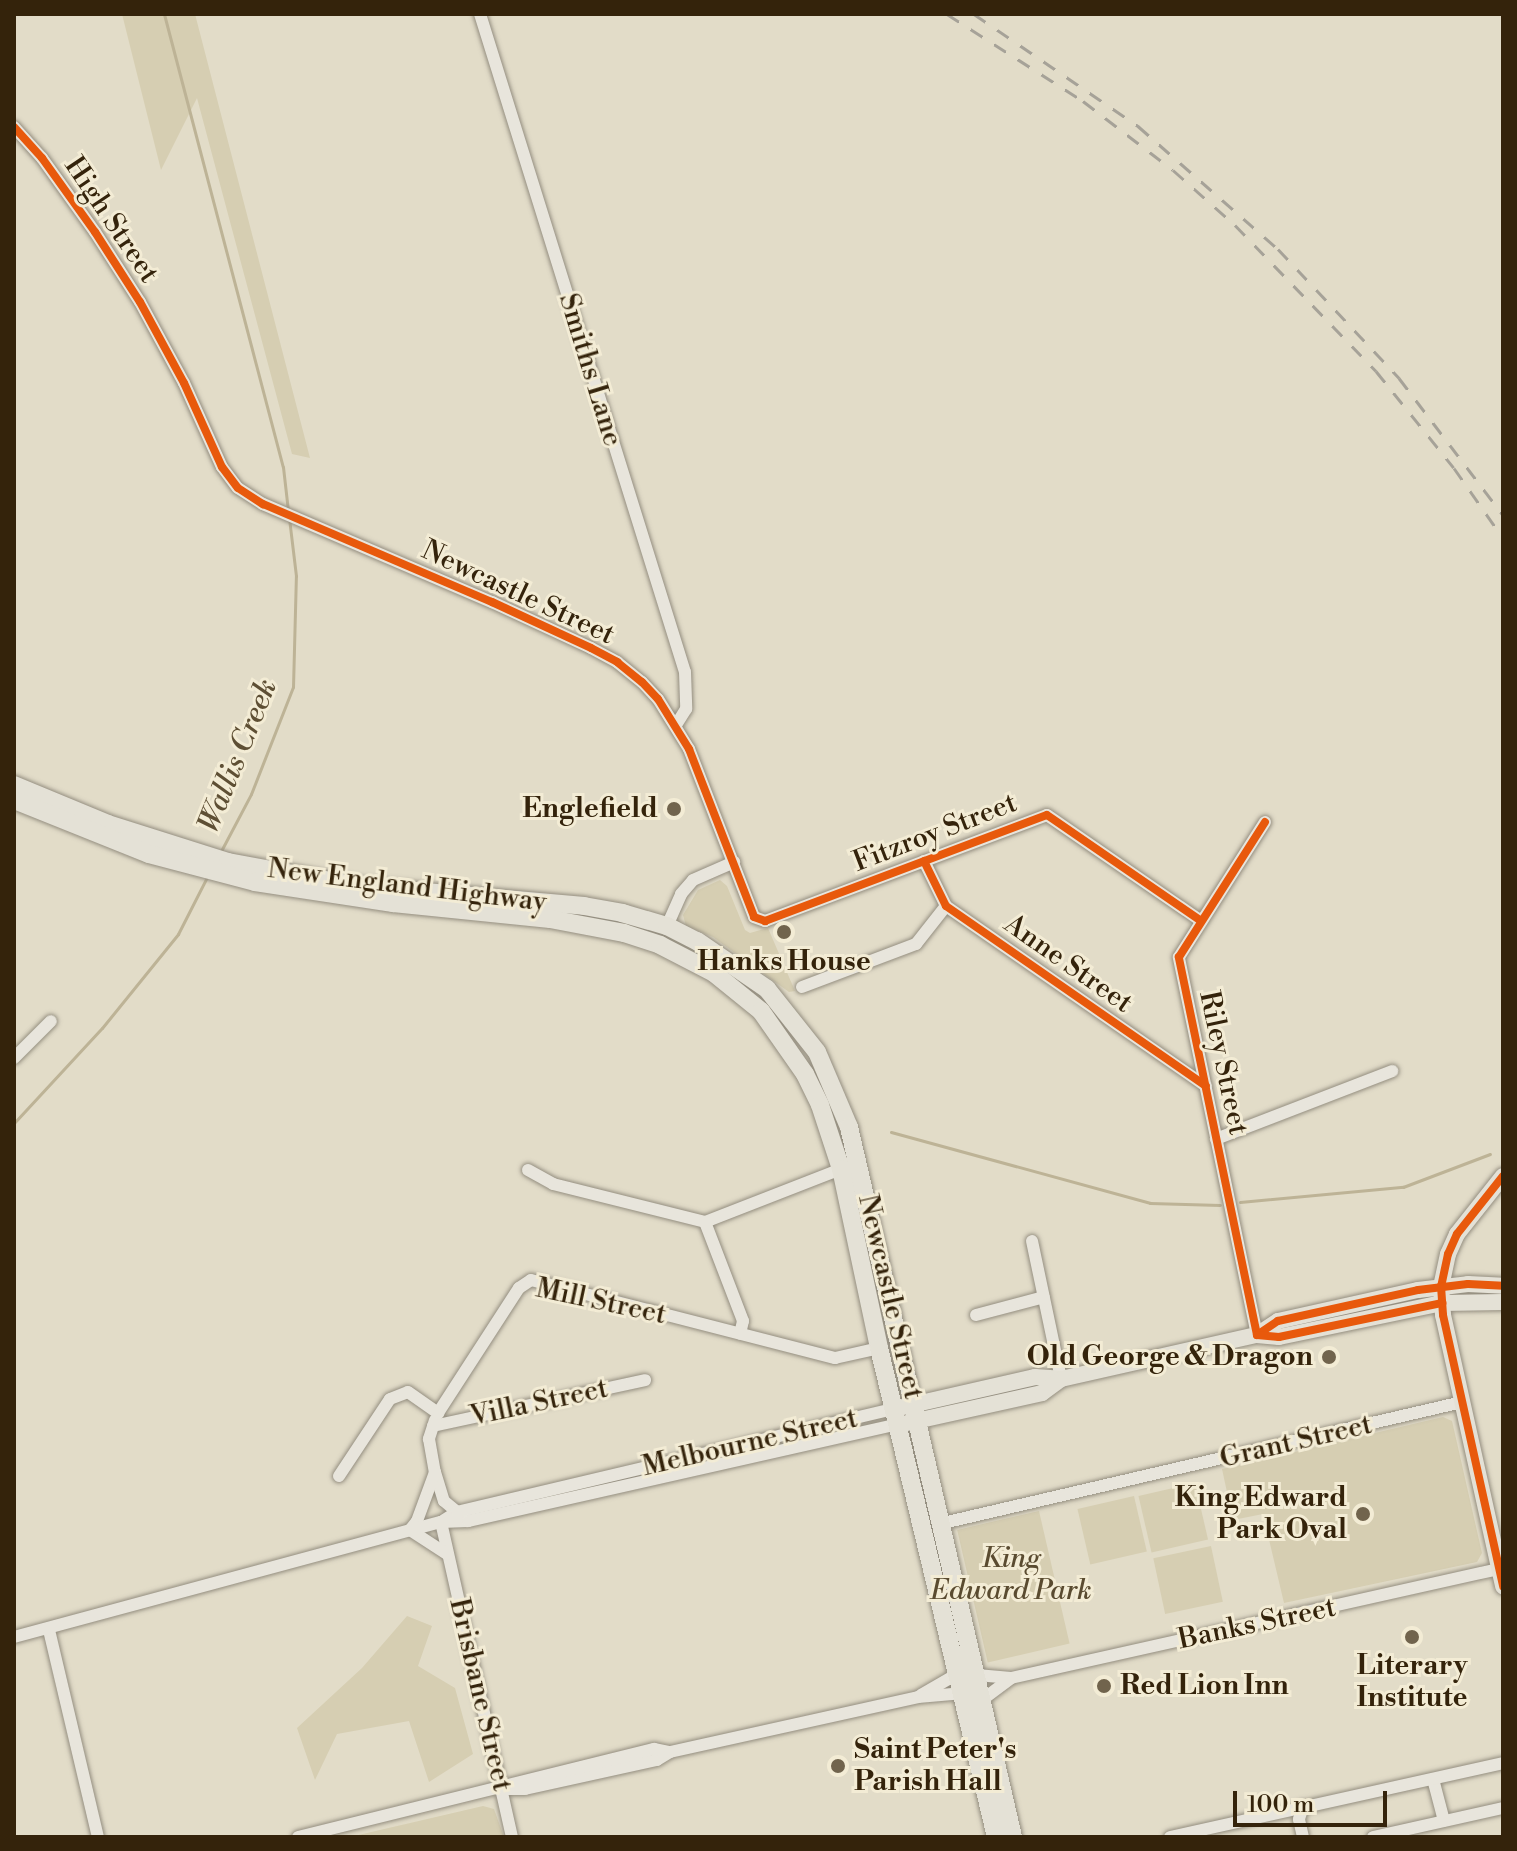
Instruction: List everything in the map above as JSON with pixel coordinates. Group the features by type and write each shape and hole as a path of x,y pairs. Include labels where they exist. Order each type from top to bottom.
{"highway":[{"name":"New England Highway","path":"14,785 184,858"},
{"name":"New England Highway","path":"14,800 184,858 258,875 393,903 550,919 624,933 660,945"},
{"name":"New England Highway","path":"258,875 405,892 584,906 667,926"},
{"path":"660,945 667,926"},
{"name":"Newcastle Street","path":"667,926 745,971 788,1011 817,1052 833,1086 860,1164 943,1523 968,1674"},
{"name":"Newcastle Street","path":"660,945 714,973 743,995 778,1031 820,1105 841,1169 896,1417 968,1674 982,1700 1013,1837"},
{"path":"841,1169 860,1164"},
{"path":"968,1674 964,1693 996,1837"}],"main road":[{"path":"1502,1574 1462,1402 1442,1295 1448,1254 1457,1234 1503,1176"},
{"name":"Melbourne Street","path":"896,1417 1035,1377 1061,1379 1257,1335 1278,1321 1503,1286"},
{"name":"Melbourne Street","path":"1442,1295 1503,1302"}],"street":[{"name":"Smiths Lane","path":"480,14 685,672 686,709 676,725"},
{"name":"High Street","path":"14,127 42,158 140,302 184,383 222,467 238,488 263,504"},
{"name":"Newcastle Street","path":"263,504 492,602 604,655 642,682 676,725 689,749 754,917"},
{"name":"Fitzroy Street","path":"754,917 765,921 1047,815 1200,920"},
{"name":"Riley Street","path":"1257,1335 1179,957 1265,822"},
{"name":"Anne Street","path":"924,861 946,906 1206,1086"},
{"path":"667,926 681,894 693,880 734,862"},
{"path":"802,987 916,944 946,906"},
{"path":"14,1058 51,1021"},
{"path":"1216,1139 1392,1071"},
{"path":"528,1170 553,1184 705,1222 841,1169"},
{"path":"705,1222 743,1321 740,1334"},
{"path":"1032,1241 1061,1379"},
{"name":"Mill Street","path":"438,1413 519,1288 531,1280 835,1358 879,1348"},
{"path":"976,1315 1044,1297"},
{"name":"Villa Street","path":"433,1426 645,1380"},
{"path":"339,1476 390,1399 408,1392 438,1413 429,1439 435,1472 444,1501 457,1512"},
{"name":"Grant Street","path":"943,1523 1462,1402"},
{"name":"Melbourne Street","path":"441,1522 457,1512 896,1417"},
{"name":"Melbourne Street","path":"14,1637 441,1522 468,1521 896,1417"},
{"path":"435,1472 417,1521 410,1530 447,1554"},
{"name":"Brisbane Street","path":"441,1522 512,1837"},
{"name":"Banks Street","path":"968,1674 1011,1678 1502,1574"},
{"path":"49,1630 98,1837"},
{"path":"918,1697 968,1674"},
{"name":"Banks Street","path":"982,1700 1011,1678"},
{"path":"298,1837 654,1749 670,1752 918,1697 964,1693"},
{"path":"1170,1837 1503,1763"},
{"path":"1433,1779 1444,1821"},
{"path":"1303,1807 1299,1819 1303,1837"},
{"path":"1373,1837 1503,1808"}],"green space":[{"path":"122,14 195,14 310,458 292,454 197,98 161,170"},
{"path":"720,880 727,886 745,930 750,933 768,928 795,991 789,992 713,937 686,926 683,915 698,890"},
{"path":"1443,1417 1452,1421 1482,1553 1477,1562 1284,1603 1263,1514 1233,1520 1222,1469"},
{"path":"1195,1483 1208,1540 1152,1553 1138,1496"},
{"path":"1134,1496 1147,1552 1090,1565 1077,1509"},
{"name":"King Edward Park","path":"1039,1511 1070,1644 988,1662 957,1530"},
{"path":"1211,1546 1223,1602 1165,1614 1153,1558"},
{"path":"407,1616 432,1626 418,1666 455,1688 473,1754 429,1782 409,1721 337,1734 315,1780 297,1728 362,1668"},
{"path":"483,1806 494,1809 504,1837 350,1837"}],"waterway":[{"name":"Wallis Creek","path":"164,14 283,467 288,511"},
{"name":"Wallis Creek","path":"221,851 251,794 293,687 296,576 289,518"},
{"name":"Wallis Creek","path":"14,1123 102,1028 178,934 208,875"},
{"path":"891,1132 1150,1203 1220,1205"},
{"path":"1240,1202 1403,1187 1490,1154"}],"railway":[{"path":"947,14 1083,101 1173,170 1235,225 1376,371 1454,468 1503,538"},
{"path":"974,14 1138,126 1278,249 1399,378 1503,515"}],"cycle path":[{"path":"14,127 42,158 140,302 184,383 222,467 238,488 263,504 591,648 617,662 642,682 658,699 689,749 754,917 765,921 1047,815 1200,920"},
{"path":"1257,1335 1179,957 1265,822"},
{"path":"924,861 946,906 1206,1086"},
{"path":"1503,1176 1457,1234 1448,1254 1441,1286 1443,1315 1503,1586"},
{"path":"1257,1335 1278,1321 1418,1290 1468,1284 1503,1286"},
{"path":"1257,1335 1279,1337 1442,1303"}],"place":[{"name":"Englefield","path":"674,809"},
{"name":"Hanks House","path":"784,932"},
{"name":"Old George & Dragon","path":"1329,1357"},
{"name":"King Edward Park Oval","path":"1363,1514"},
{"name":"Literary Institute","path":"1412,1637"},
{"name":"Red Lion Inn","path":"1104,1686"},
{"name":"Saint Peter's Parish Hall","path":"838,1766"}]}
